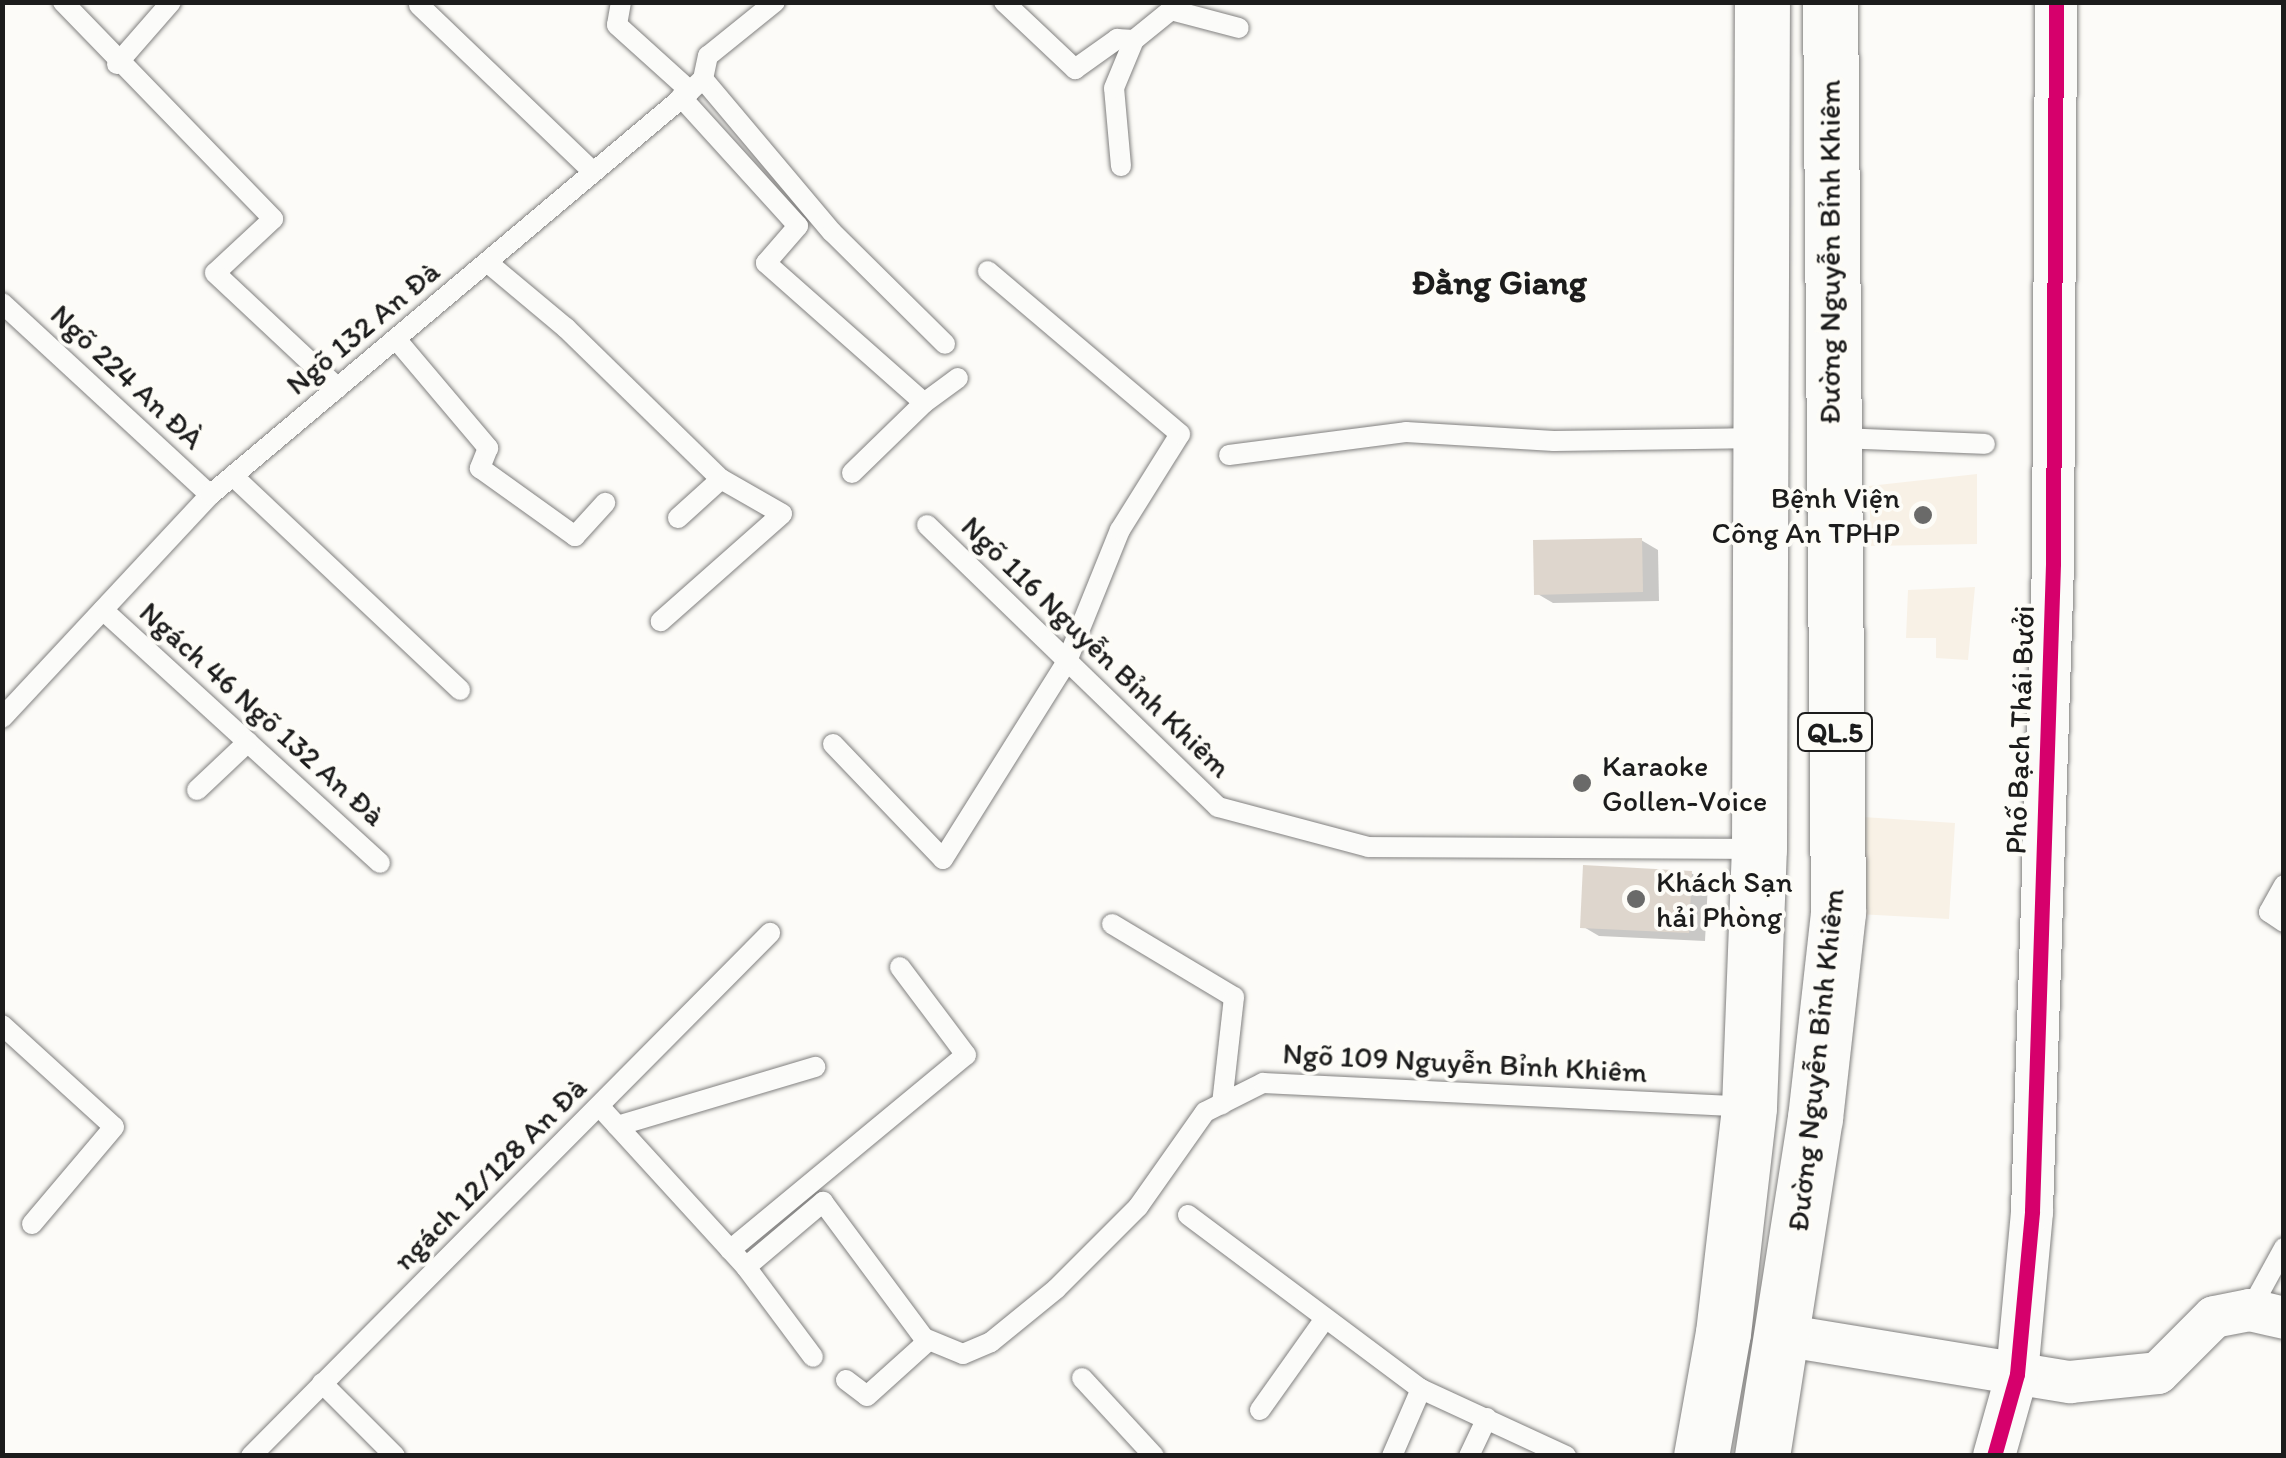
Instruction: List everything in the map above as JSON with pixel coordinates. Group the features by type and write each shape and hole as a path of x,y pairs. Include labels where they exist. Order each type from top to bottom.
{"highway":[{"name":"Đường Nguyễn Bỉnh Khiêm","path":"1700,1456 1723,1332 1749,1108 1758,849 1762,2"},
{"name":"Đường Nguyễn Bỉnh Khiêm","path":"1762,1456 1782,1335 1838,912 1830,438 1830,2"}],"street":[{"name":"Phố Bạch Thái Bưởi","path":"1994,1456 2017,1374 2032,1211 2053,564 2056,2"},
{"path":"1782,1335 2070,1382 2158,1373 2214,1318 2267,1314"}],"lane":[{"path":"63,2 117,64 273,219 215,273 338,388"},
{"path":"117,64 171,2"},
{"path":"621,2 617,25 691,89 944,344"},
{"name":"Ngõ 132 An Đà","path":"2,718 210,496 691,89 708,56 775,2"},
{"path":"1004,2 1069,68 1080,68 1117,39 1134,40"},
{"path":"419,4 593,172"},
{"path":"1121,166 1114,88 1134,40 1171,10 1239,28"},
{"path":"691,89 798,226 766,263 924,403"},
{"path":"487,262 566,328 721,480 782,514 661,621"},
{"path":"834,744 942,859 1067,661 1120,530 1180,434 988,271"},
{"name":"Ngõ 224 An ĐÀ","path":"2,303 210,496"},
{"path":"396,339 488,448 480,468 575,536 605,503"},
{"path":"852,473 924,403 958,378"},
{"path":"1228,455 1406,432 1554,441 1760,438"},
{"path":"1830,438 1985,444"},
{"path":"233,476 460,690"},
{"path":"678,518 721,480"},
{"name":"Ngõ 116 Nguyễn Bỉnh Khiêm","path":"927,526 1218,808 1368,847 1758,849"},
{"name":"Ngách 46 Ngõ 132 An Đà","path":"103,610 380,862"},
{"path":"197,790 248,742"},
{"path":"2284,885 2269,912 2284,922"},
{"path":"1112,924 1234,997 1222,1104"},
{"name":"ngách 12/128 An Đà","path":"250,1456 770,933"},
{"path":"730,1250 966,1055 900,967"},
{"path":"2,1026 114,1127 32,1224"},
{"path":"618,1126 815,1067"},
{"name":"Ngõ 109 Nguyễn Bỉnh Khiêm","path":"928,1340 963,1354 991,1342 1138,1207 1205,1112 1263,1084 1749,1108"},
{"path":"600,1106 746,1268 813,1357"},
{"path":"746,1268 823,1202 889,1299 928,1340 867,1396 846,1380"},
{"path":"1188,1215 1421,1389 1566,1456"},
{"path":"2267,1314 2284,1248"},
{"path":"1260,1410 1324,1320"},
{"path":"1082,1378 1154,1456"},
{"path":"322,1383 395,1456"},
{"path":"1392,1456 1421,1389"},
{"path":"1469,1456 1486,1418"}],"shaded area":[{"name":"Bệnh Viện Công An TPHP","path":"1977,474 1977,544 1871,546 1869,486"},
{"path":"1975,587 1968,660 1936,658 1936,638 1906,638 1908,590"},
{"path":"1863,817 1955,823 1949,919 1858,914"}],"building":[{"path":"1642,538 1643,592 1534,595 1533,540"},
{"name":"Khách Sạn hải Phòng","path":"1583,865 1692,871 1689,933 1580,928"}],"cycle path":[{"path":"1994,1456 2017,1374 2032,1211 2053,563 2056,2"}],"place":[{"name":"Bệnh Viện Công An TPHP","path":"1923,515"},
{"name":"Karaoke Gollen-Voice","path":"1582,783"},
{"name":"Khách Sạn hải Phòng","path":"1636,899"}],"district":[{"name":"Đằng Giang","path":"1499,282"}]}
